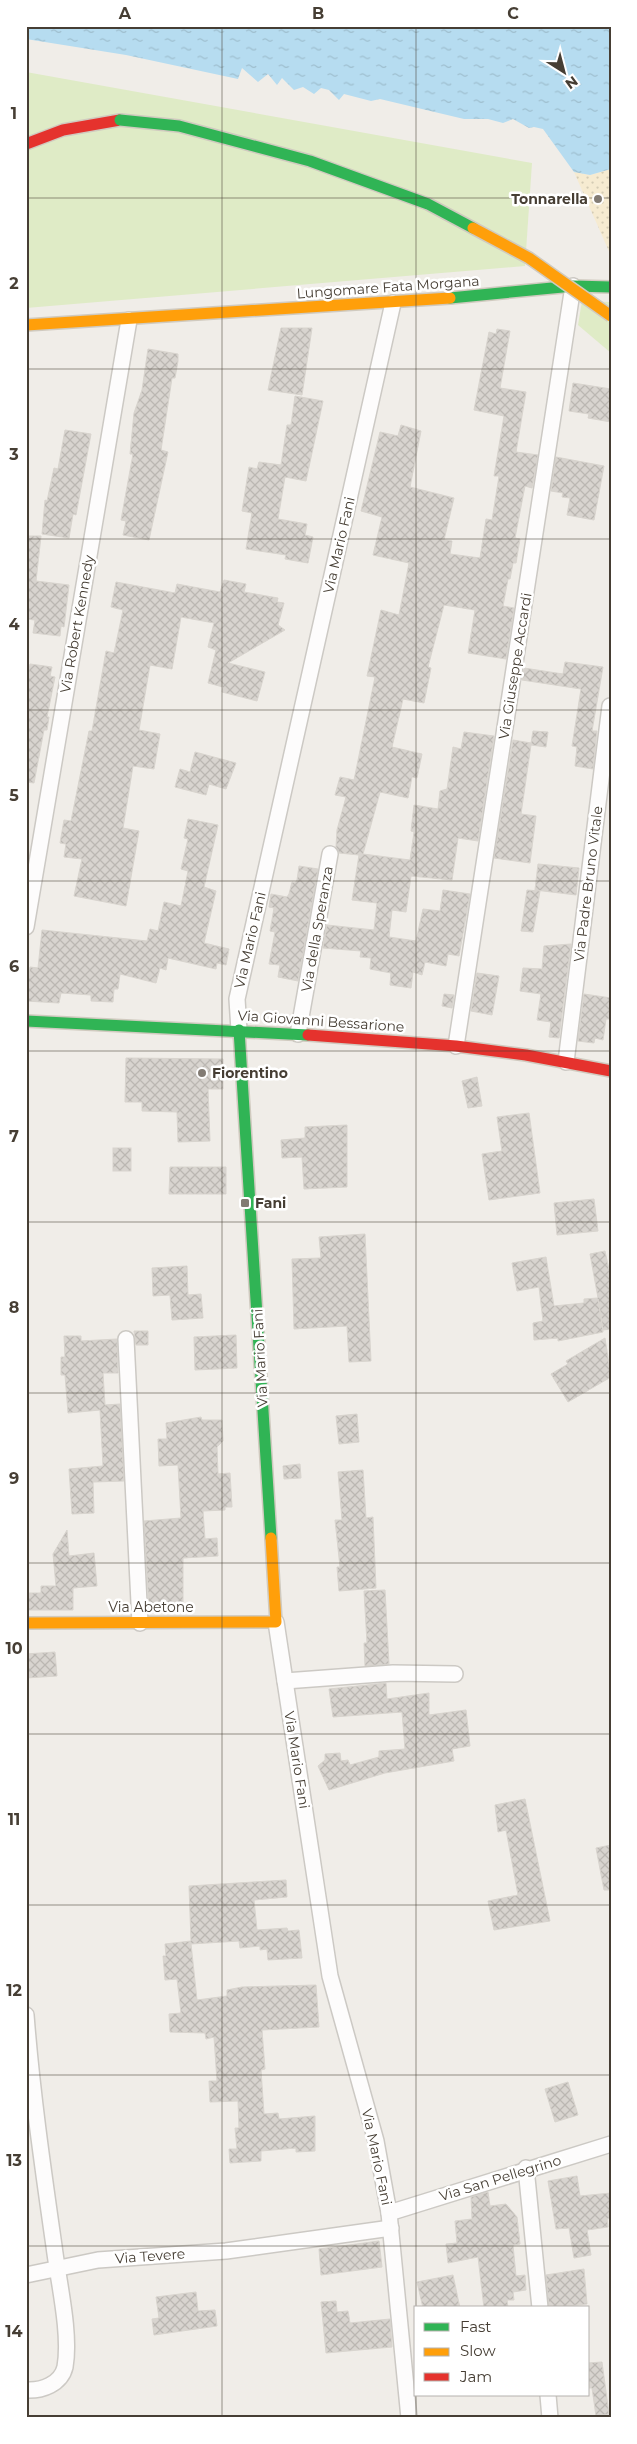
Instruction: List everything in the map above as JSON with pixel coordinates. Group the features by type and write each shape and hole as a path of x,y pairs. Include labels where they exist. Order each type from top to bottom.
{"street":[{"path":"26,144 63,130 120,120 179,126 319,164 428,204 529,258 611,316"},
{"name":"Lungomare Fata Morgana","path":"167,317 393,302 573,286 611,286"},
{"name":"Via Giuseppe Accardi","path":"456,1046 573,286"},
{"name":"Via Mario Fani","path":"393,302 237,999 242,1054 276,1622 330,1976 376,2141 389,2213 409,2418"},
{"path":"26,315 115,309 167,317"},
{"path":"26,326 167,317"},
{"name":"Via Robert Kennedy","path":"26,927 129,320"},
{"name":"Via Padre Bruno Vitale","path":"566,1062 610,706"},
{"name":"Via della Speranza","path":"298,1034 330,854"},
{"name":"Via Giovanni Bessarione","path":"26,1021 239,1030 456,1046 566,1062 611,1071"},
{"path":"126,1339 140,1622"},
{"name":"Via Abetone","path":"26,1623 276,1622"},
{"path":"285,1681 393,1673 455,1674"},
{"path":"26,2015 32,2088 57,2269 64,2306 65,2368 58,2380 46,2388 26,2390"},
{"name":"Via San Pellegrino","path":"389,2213 526,2168 611,2144"},
{"path":"526,2168 540,2306"},
{"name":"Via Tevere","path":"26,2276 98,2260 226,2251 391,2228"},
{"path":"548,2396 550,2418"}],"green space":[{"path":"26,72 532,163 525,266 26,308"},
{"path":"582,301 611,302 611,353 578,325"}],"sand":[{"name":"Tonnarella","path":"611,169 611,256 574,172 590,175"}],"water":[{"path":"26,26 611,26 611,169 590,175 574,172 543,129 529,128 513,119 503,123 488,119 464,119 380,99 371,101 344,94 339,100 329,90 321,88 314,94 303,87 294,90 282,78 277,85 268,74 258,82 242,68 238,79 126,55 26,39"}],"building":[{"path":"281,328 312,328 302,395 268,390"},
{"path":"497,329 510,331 500,388 526,392 516,452 538,455 532,488 525,486 515,538 520,539 516,563 513,563 510,579 508,579 503,606 514,608 506,659 468,653 475,610 444,605 428,667 431,668 424,703 403,699 392,747 422,754 417,778 412,777 408,798 380,792 363,854 410,860 414,832 411,831 414,805 438,809 440,791 447,789 453,747 461,749 464,732 494,736 478,841 458,838 452,880 411,876 406,912 392,910 389,937 416,941 423,909 440,911 443,890 470,894 459,956 448,954 446,966 425,962 422,975 413,972 411,988 390,985 391,973 370,969 371,958 360,957 361,951 323,948 327,925 374,930 377,903 352,900 359,855 339,853 336,847 337,830 346,797 335,795 340,777 354,780 375,677 367,676 381,610 399,615 409,563 373,555 382,517 361,511 380,432 398,436 401,425 421,431 410,487 454,498 444,540 452,541 450,554 480,558 486,519 492,520 499,476 494,476 504,416 474,410 489,332 496,334"},
{"path":"148,349 178,354 175,378 172,378 161,450 168,452 149,540 123,535 126,521 121,520 133,454 130,454 134,413 142,390"},
{"path":"573,383 611,389 611,422 588,418 589,414 569,411"},
{"path":"295,396 323,401 306,481 285,477 278,519 307,524 305,535 313,537 308,563 285,559 286,555 246,549 252,513 242,511 249,467 257,469 259,462 281,465 287,425 291,425"},
{"path":"65,430 91,434 76,515 73,514 69,538 42,534 45,500 47,501 54,468 58,469"},
{"path":"556,457 604,466 594,520 567,515 570,498 562,497 563,493 551,491"},
{"path":"26,536 41,536 36,581 69,585 64,627 61,626 60,636 33,633 35,620 26,619"},
{"path":"224,580 246,584 244,592 278,598 277,602 284,603 278,625 285,630 228,663 265,672 257,701 222,692 223,687 208,683 216,650 208,647 214,623 181,617 172,669 150,665 139,730 160,734 154,769 133,766 123,828 139,831 126,906 74,896 82,859 64,857 66,844 60,843 64,820 71,821 89,731 92,731 106,651 114,653 123,610 111,607 116,582 175,593 177,584 220,592"},
{"path":"565,662 603,667 592,731 597,731 593,769 575,766 577,747 572,746 581,689 522,680 524,668 563,674"},
{"path":"30,664 52,667 50,676 55,677 47,717 49,717 47,730 44,730 34,783 26,782 26,688"},
{"path":"533,731 548,732 546,747 531,745 521,814 536,816 530,863 494,858 513,740 531,743"},
{"path":"195,752 236,763 226,789 209,784 206,795 175,787 180,769 190,772"},
{"path":"188,819 218,825 204,887 216,891 204,943 229,949 226,965 217,963 216,969 168,958 166,970 160,968 156,983 120,974 118,989 114,989 113,1002 91,1001 91,995 61,993 59,1003 26,1001 30,967 38,968 42,930 147,941 150,929 158,931 164,902 181,906 188,871 181,869 188,839 184,838"},
{"path":"538,864 579,868 576,895 535,890"},
{"path":"299,866 318,869 298,981 278,977 280,965 269,964 275,932 270,931 274,908 269,907 271,894 287,897 292,882 295,883 297,880"},
{"path":"527,890 540,891 533,932 521,931"},
{"path":"571,944 559,1038 549,1037 551,1022 537,1020 541,994 520,991 523,968 542,969 544,946"},
{"path":"477,973 499,976 492,1015 471,1011"},
{"path":"444,994 454,995 452,1008 442,1006"},
{"path":"584,994 611,998 611,1019 606,1019 603,1040 595,1038 594,1043 578,1041"},
{"path":"126,1058 223,1059 223,1089 208,1089 210,1141 178,1142 177,1112 142,1111 142,1102 125,1102"},
{"path":"477,1077 482,1106 468,1108 462,1081"},
{"path":"529,1113 540,1193 489,1200 482,1154 502,1151 497,1117"},
{"path":"347,1125 347,1187 304,1189 302,1157 282,1158 281,1140 305,1138 305,1127"},
{"path":"113,1148 131,1148 131,1171 113,1171"},
{"path":"170,1167 226,1167 226,1194 169,1194"},
{"path":"594,1199 598,1231 557,1235 554,1203"},
{"path":"365,1234 371,1361 349,1362 347,1326 294,1329 292,1259 321,1258 319,1237"},
{"path":"605,1251 611,1279 611,1329 603,1330 598,1299 603,1332 558,1341 558,1338 534,1340 533,1323 543,1321 539,1287 517,1291 512,1263 546,1257 554,1306 584,1303 584,1299 598,1298 590,1254"},
{"path":"187,1266 188,1295 201,1294 203,1318 172,1320 170,1295 153,1296 152,1268"},
{"path":"134,1331 148,1331 148,1345 136,1345"},
{"path":"236,1335 237,1368 195,1370 194,1337"},
{"path":"64,1336 81,1336 81,1341 117,1339 118,1373 103,1373 105,1405 120,1404 124,1481 93,1482 94,1513 72,1514 69,1469 103,1466 100,1410 68,1413 65,1375 61,1375 61,1357 65,1357"},
{"path":"605,1338 611,1377 568,1402 551,1374 568,1364 566,1361"},
{"path":"357,1414 359,1442 339,1444 336,1416"},
{"path":"201,1417 202,1420 222,1420 223,1441 217,1447 218,1474 230,1473 232,1507 225,1507 225,1510 203,1511 205,1539 217,1538 218,1556 183,1558 183,1608 149,1608 144,1521 181,1518 178,1465 159,1466 158,1439 167,1439 166,1423"},
{"path":"300,1464 301,1478 284,1479 283,1466"},
{"path":"363,1470 366,1518 373,1517 376,1588 339,1591 337,1567 340,1567 335,1520 342,1520 338,1472"},
{"path":"67,1530 69,1556 94,1553 97,1586 73,1588 73,1610 27,1610 27,1593 41,1593 41,1586 56,1586 53,1554"},
{"path":"385,1590 389,1664 365,1666 364,1643 367,1643 364,1591"},
{"path":"55,1652 57,1676 26,1678 26,1654"},
{"path":"386,1683 387,1699 429,1693 429,1715 466,1710 470,1746 452,1749 454,1761 385,1773 329,1790 318,1766 325,1760 325,1754 340,1753 341,1761 348,1760 350,1765 379,1757 379,1751 405,1749 402,1712 333,1717 329,1689"},
{"path":"525,1799 550,1921 494,1930 488,1901 518,1895 506,1830 498,1832 495,1805"},
{"path":"611,1845 611,1890 604,1890 596,1848"},
{"path":"286,1880 287,1897 254,1900 257,1930 287,1928 288,1931 299,1930 302,1958 268,1960 267,1949 260,1950 260,1946 240,1948 239,1941 191,1944 197,2000 227,1996 227,1990 242,1987 316,1985 319,2027 262,2030 265,2069 261,2070 264,2114 278,2113 279,2119 315,2116 315,2151 296,2152 296,2148 261,2151 261,2161 230,2163 229,2149 237,2149 235,2128 239,2128 238,2101 210,2102 209,2081 217,2081 214,2037 206,2039 205,2033 170,2032 169,2014 181,2013 177,1979 165,1980 163,1956 166,1956 165,1944 191,1941 189,1886"},
{"path":"568,2082 578,2115 555,2122 545,2089"},
{"path":"577,2176 580,2196 611,2193 611,2218 607,2219 608,2227 587,2230 591,2255 574,2258 569,2228 556,2229 548,2181"},
{"path":"488,2192 490,2206 506,2204 517,2217 520,2244 513,2245 516,2276 525,2275 526,2290 513,2292 514,2300 507,2300 508,2306 484,2306 478,2257 448,2263 446,2244 457,2243 455,2221 472,2219 471,2197"},
{"path":"379,2241 382,2267 321,2275 319,2249"},
{"path":"584,2269 587,2304 549,2306 546,2275"},
{"path":"453,2275 460,2306 423,2306 417,2282"},
{"path":"196,2292 198,2311 215,2310 217,2326 154,2335 152,2319 159,2318 156,2297"},
{"path":"336,2301 337,2312 348,2311 350,2323 390,2319 392,2347 326,2353 321,2302"},
{"path":"602,2362 609,2414 596,2416 592,2388 590,2388 590,2363"}],"traffic: fast":[{"path":"120,120 179,126 310,161 428,204 473,228"},
{"path":"450,298 573,286 611,287"},
{"path":"26,1021 308,1035"},
{"path":"239,1030 271,1538"}],"traffic: slow":[{"path":"473,228 529,258 611,316"},
{"path":"26,325 450,298"},
{"path":"26,1623 276,1622 271,1538"}],"traffic: jam":[{"path":"26,144 63,130 120,120"},
{"path":"308,1035 456,1046 526,1055 611,1071"}],"place":[{"name":"Tonnarella","path":"598,199"},
{"name":"Fiorentino","path":"202,1073"},
{"name":"Fani","path":"245,1203"}]}
